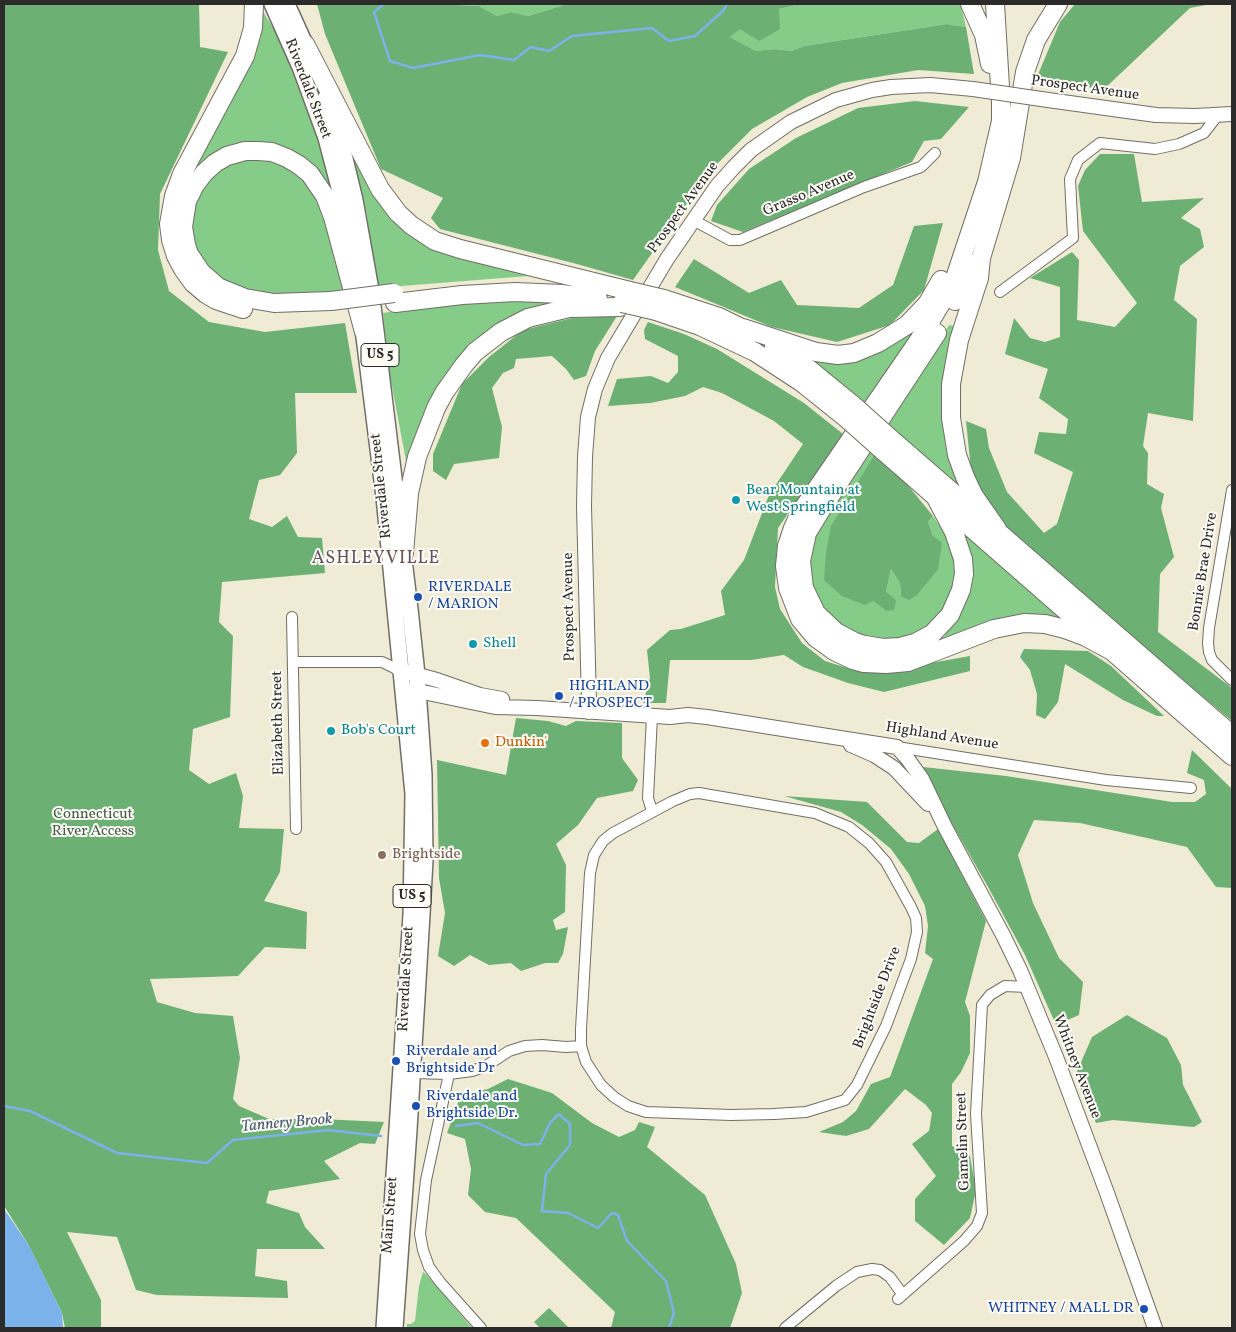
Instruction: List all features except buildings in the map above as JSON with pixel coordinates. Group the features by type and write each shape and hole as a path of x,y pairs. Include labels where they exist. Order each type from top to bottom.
{"highway":[{"path":"254,4 253,28 245,56 190,156 171,208 170,224 173,248 179,263 193,283 206,294 228,305 250,311 273,314 531,281 579,282 605,285"},
{"path":"970,4 984,35 1008,122"},
{"path":"995,4 1001,94 1008,122 1011,158 981,258 979,278 961,333 950,395 954,442 965,477 974,496 997,529"},
{"path":"1005,4 1010,66 1014,86 1008,122"},
{"path":"1058,4 1044,25 1030,56 955,278 936,312 800,513 792,528 787,546 785,566 791,598 800,619 816,638 834,652 864,663 908,662 988,631 1024,623 1045,624 1065,629 1084,636 1112,651"},
{"path":"305,44 380,189 391,206 411,225 426,236 452,247 605,285 624,300"},
{"path":"331,306 259,301 231,294 218,287 201,272 189,254 184,240 183,226 187,201 194,185 215,163 227,156 245,151 272,152 287,158 310,174 325,196 333,217 364,332"},
{"path":"394,298 515,292 624,300 654,306 698,310 788,344 824,354 846,354 862,350 886,338 912,320 932,296 944,276 963,256"},
{"path":"934,496 954,532 963,559 964,574 961,590 950,615 939,628 924,639 892,648 865,645 836,632 816,613 804,588 801,562 808,533 813,521 929,347 981,258"},
{"path":"404,553 409,493 420,449 436,408 453,378 464,364 475,352 494,337 528,318 569,308 624,300"},
{"path":"654,306 755,352 849,412"},
{"path":"742,328 776,346 804,365 849,412 886,444 997,529 1232,735"},
{"path":"886,444 934,496 1232,756"}],"main road":[{"name":"Riverdale Street","path":"272,4 312,98 334,166 351,240 384,497 399,670 412,776 413,833 405,1102"},
{"name":"Riverdale Street","path":"287,4 305,44 336,127 355,200 377,330 404,553 417,675 425,793 425,860 412,1073 405,1102"},
{"name":"Prospect Avenue","path":"588,707 584,457 589,413 595,389 608,358 667,259 717,186 751,150 791,122 821,107 854,94 891,87 930,85 973,89 1156,115 1225,115"},
{"name":"Highland Avenue","path":"399,670 495,699 537,699 652,716 688,716 753,723 897,747"},
{"name":"Highland Avenue","path":"402,691 418,691 485,706 672,710 688,716"},
{"name":"Whitney Avenue","path":"833,737 874,755 894,768 921,796 945,827"},
{"name":"Whitney Avenue","path":"897,747 910,753 945,827 1003,935 1027,987 1056,1057 1107,1193 1154,1328"},
{"path":"894,768 910,753"},
{"name":"Main Street","path":"384,1328 405,1102"},
{"name":"Main Street","path":"395,1328 405,1102"}],"street":[{"path":"1000,292 1073,238 1070,180 1078,160 1100,143 1155,149 1179,144 1204,133 1225,115"},
{"name":"Grasso Avenue","path":"693,220 727,239 740,240 864,187 921,167 935,153"},
{"name":"Bonnie Brae Drive","path":"1232,490 1208,643 1212,660 1232,680"},
{"name":"Elizabeth Street","path":"292,617 292,710 296,829"},
{"path":"293,662 382,662 399,670"},
{"path":"652,716 648,798 652,811"},
{"name":"Highland Avenue","path":"910,753 1106,780 1192,788"},
{"name":"Brightside Drive","path":"705,793 815,813 848,827 869,843 886,862 916,918 917,932 911,959 886,1026 857,1085 845,1100 807,1112 774,1114 732,1115 646,1112 622,1102 601,1085 588,1067 581,1046 592,859 599,846 607,837 652,811 690,794 705,793"},
{"name":"Gamelin Street","path":"785,1328 857,1272 872,1269 880,1270 890,1277 901,1297 964,1241 977,1226 982,1214 976,1114 982,1005 990,995 1005,986 1027,987"},
{"path":"412,1073 449,1074 472,1071 486,1066 508,1051 525,1046 581,1046"},
{"path":"449,1074 426,1180 420,1234 422,1250 429,1266 440,1282 481,1328"}],"green space":[{"name":"Connecticut River Access","path":"4,4 199,4 200,47 228,52 160,194 158,250 169,291 209,322 265,332 345,323 357,393 295,393 297,453 280,475 259,480 249,519 272,527 287,516 298,537 322,538 325,573 222,582 219,622 233,636 230,717 193,729 189,770 209,784 236,773 243,796 239,828 284,829 280,872 264,901 307,912 306,949 265,947 238,976 150,979 157,1002 195,1013 233,1016 240,1058 233,1099 239,1106 269,1119 384,1122 375,1144 360,1143 324,1161 340,1179 269,1191 266,1203 299,1213 305,1227 325,1249 257,1249 255,1276 287,1281 288,1298 157,1295 136,1290 117,1237 67,1232 101,1300 101,1328 65,1328 62,1313 28,1244 4,1206"},
{"path":"317,4 479,6 497,16 511,12 528,16 567,4 801,4 779,9 780,29 759,41 740,29 730,37 756,51 775,49 792,51 804,46 947,24 966,27 974,74 918,70 842,83 807,97 752,129 710,171 633,280 440,229 431,218 443,198 381,169 325,34"},
{"path":"435,4 567,4 528,16 511,12 497,16 479,6"},
{"path":"801,4 959,4 966,27 947,24 804,46 792,51 775,49 756,51 730,37 740,28 779,9"},
{"path":"1075,4 1211,4 1190,8 1103,90 1037,77 1060,22"},
{"path":"260,7 277,34 301,88 326,163 334,197 328,191 250,146 182,188"},
{"path":"915,101 969,107 941,139 924,141 912,162 743,232 711,221 717,205 749,169 796,138 858,108"},
{"path":"349,140 388,213 525,272 528,276 376,288 367,215"},
{"path":"1100,154 1134,154 1142,202 1204,198 1181,218 1200,229 1204,247 1180,266 1174,300 1197,319 1193,421 1148,413 1143,446 1148,453 1147,484 1164,494 1161,508 1174,557 1160,574 1158,632 1232,688 1232,721 1107,617 1013,535 972,480 966,421 986,429 989,448 1007,492 1044,533 1057,524 1073,472 1034,453 1039,432 1066,434 1068,419 1039,398 1048,369 1005,354 1014,318 1030,338 1045,342 1060,337 1060,287 1030,278 1072,252 1079,260 1077,320 1115,327 1137,303 1083,231 1078,186 1085,170"},
{"path":"254,158 275,160 295,169 316,193 338,260 344,292 266,299 213,278 196,258 189,231 191,203 207,178 230,162"},
{"path":"943,223 924,290 890,325 837,342 772,327 675,287 694,259 749,293 781,280 797,305 859,308 893,285 914,226"},
{"path":"489,301 571,301 476,345 407,466 390,376 383,313 439,304"},
{"path":"617,316 595,351 586,376 574,380 566,369 552,356 516,359 514,368 503,373 492,388 502,427 499,458 454,464 446,480 433,471 433,454 462,384 489,357 523,330 572,318"},
{"path":"924,321 868,408 800,355 826,363 856,361 886,349"},
{"path":"648,322 684,334 717,349 804,403 843,434 778,528 775,587 780,609 802,643 825,661 857,671 893,673 931,663 970,656 970,671 884,692 848,683 803,667 784,655 751,660 670,660 666,703 643,703 650,678 647,650 670,630 681,629 725,615 721,591 744,560 769,495 803,444 774,421 722,393 703,387 685,396 650,403 608,406 617,379 651,376 668,383 678,372 678,356 645,339 644,330"},
{"path":"949,325 959,327 951,355 962,490 887,426"},
{"path":"869,449 875,454 873,601 886,611 886,592 891,569 900,583 901,596 933,536 928,522 933,516 949,540 957,566 955,589 948,609 932,627 910,639 885,643 839,628 822,610 811,588 808,565 814,537"},
{"path":"875,454 906,483 933,516 928,522 933,536 942,543 938,569 917,595 909,600 901,596 900,583 891,569 886,592 896,600 894,610 886,611 873,601 865,605 842,596 824,580 831,526"},
{"path":"966,532 1073,623 1051,620 930,645 945,636 962,536"},
{"path":"1024,649 1088,651 1111,666 1164,716 1157,716 1123,700 1065,664 1058,702 1045,719 1036,715 1037,694 1030,670 1020,657"},
{"path":"516,718 548,721 566,726 576,721 622,723 622,758 638,780 633,791 597,798 578,825 556,844 566,865 565,912 553,920 556,930 568,927 563,954 558,963 545,963 521,971 511,963 489,965 470,955 454,966 438,956 445,913 439,878 437,760 506,775"},
{"path":"1192,750 1232,789 1232,888 1216,887 1187,847 1080,823 1034,820 1018,855 1033,903 1059,958 1083,982 1079,1015 1056,1025 1025,955 935,794 923,767 1006,776 1172,802 1195,802 1206,794 1204,780 1187,773"},
{"path":"784,796 867,802 907,842 919,843 938,829 986,921 965,1002 970,1016 970,1053 961,1072 952,1084 952,1146 970,1156 976,1190 970,1218 944,1245 915,1221 915,1199 936,1176 912,1144 929,1131 932,1113 926,1105 905,1089 869,1129 846,1136 819,1132 843,1122 856,1111 871,1084 890,1077 933,959 925,953 928,926 925,906 909,874 891,849 862,825 841,812"},
{"path":"1127,1015 1167,1038 1181,1065 1183,1085 1202,1122 1194,1127 1113,1120 1096,1123 1075,1076 1092,1037"},
{"path":"508,1079 552,1093 592,1123 619,1137 635,1130 639,1122 655,1127 647,1147 705,1195 736,1264 742,1293 730,1328 611,1328 615,1312 516,1218 485,1212 468,1195 471,1169 465,1139 447,1133 461,1095 488,1089"},
{"path":"423,1272 472,1328 407,1328 407,1324 415,1321 419,1286"},
{"path":"549,1308 569,1328 540,1328 534,1322"}],"water":[{"path":"4,1209 28,1244 62,1313 63,1328 4,1328"}],"waterway":[{"path":"384,4 374,12 390,61 413,68 480,55 514,60 531,47 549,51 572,36 652,28 669,41 695,36 723,11 727,4"},
{"name":"Tannery Brook","path":"4,1106 30,1111 117,1153 207,1163 233,1140 328,1130 381,1136"},
{"name":"Tannery Brook","path":"456,1126 478,1123 523,1145 540,1144 550,1123 559,1114 570,1124 570,1145 546,1174 542,1211 568,1213 598,1228 612,1213 618,1215 627,1241 666,1281 674,1313 669,1328"}],"place":[{"name":"Bear Mountain at West Springfield","path":"736,500"},
{"name":"RIVERDALE / MARION","path":"418,597"},
{"name":"Shell","path":"473,644"},
{"name":"HIGHLAND / PROSPECT","path":"559,696"},
{"name":"Bob's Court","path":"331,731"},
{"name":"Dunkin'","path":"485,743"},
{"name":"Brightside","path":"382,855"},
{"name":"Riverdale and Brightside Dr","path":"396,1061"},
{"name":"Riverdale and Brightside Dr.","path":"416,1106"},
{"name":"WHITNEY / MALL DR","path":"1144,1309"}],"district":[{"name":"ASHLEYVILLE","path":"376,560"}]}
